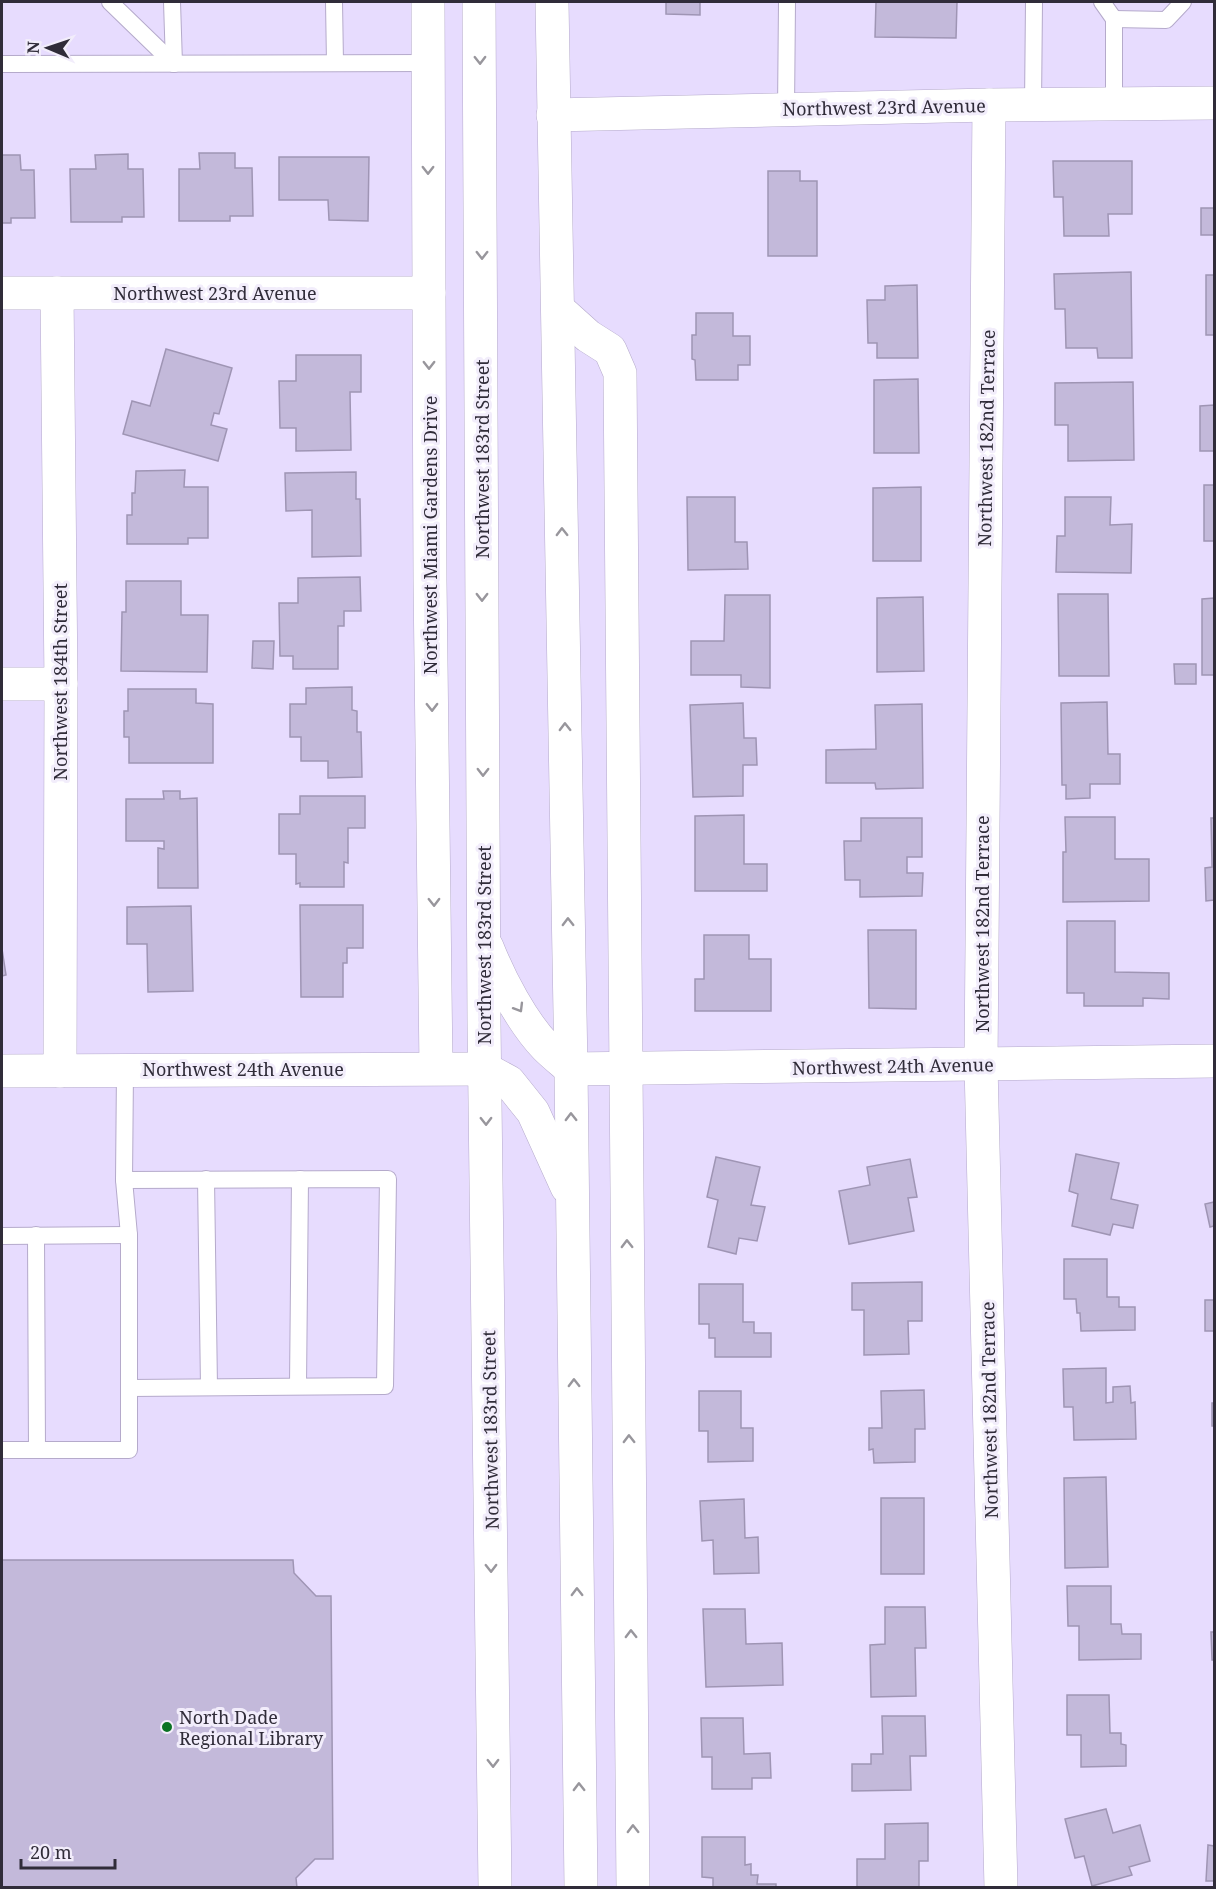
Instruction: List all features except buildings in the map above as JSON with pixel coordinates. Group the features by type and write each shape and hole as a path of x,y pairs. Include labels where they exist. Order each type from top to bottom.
{"street":[{"name":"Northwest Miami Gardens Drive","path":"428,2 436,1068"},
{"name":"Northwest 183rd Street","path":"479,2 485,1069 495,1887"},
{"path":"552,2 571,1069 581,1887"},
{"name":"Northwest 23rd Avenue","path":"553,115 989,105 1215,103"},
{"name":"Northwest 182nd Terrace","path":"989,105 981,1065 1001,1887"},
{"name":"Northwest 23rd Avenue","path":"2,293 429,293"},
{"name":"Northwest 184th Street","path":"57,293 61,684 60,1071"},
{"path":"558,309 588,336 610,350 620,373 633,1887"},
{"path":"2,684 61,684"},
{"path":"484,937 494,965 520,1012 545,1046 571,1069"},
{"name":"Northwest 24th Avenue","path":"571,1069 1215,1061"},
{"path":"485,1069 508,1082 533,1112 572,1197"},
{"name":"Northwest 24th Avenue","path":"2,1071 485,1069"}],"lane":[{"path":"110,2 174,64"},
{"path":"172,2 174,64"},
{"path":"334,2 335,63"},
{"path":"786,110 787,2"},
{"path":"1033,105 1034,2"},
{"path":"1102,2 1114,19 1114,104"},
{"path":"1114,19 1166,20 1183,2"},
{"path":"2,64 428,63"},
{"path":"2,1450 129,1450 129,1235 124,1180 125,1070"},
{"path":"206,1179 209,1387"},
{"path":"298,1386 300,1179"},
{"path":"124,1180 388,1179 385,1386 129,1388"},
{"path":"36,1235 37,1450"},
{"path":"2,1236 129,1235"}],"place":[{"name":"North Dade Regional Library","path":"167,1727"}]}
